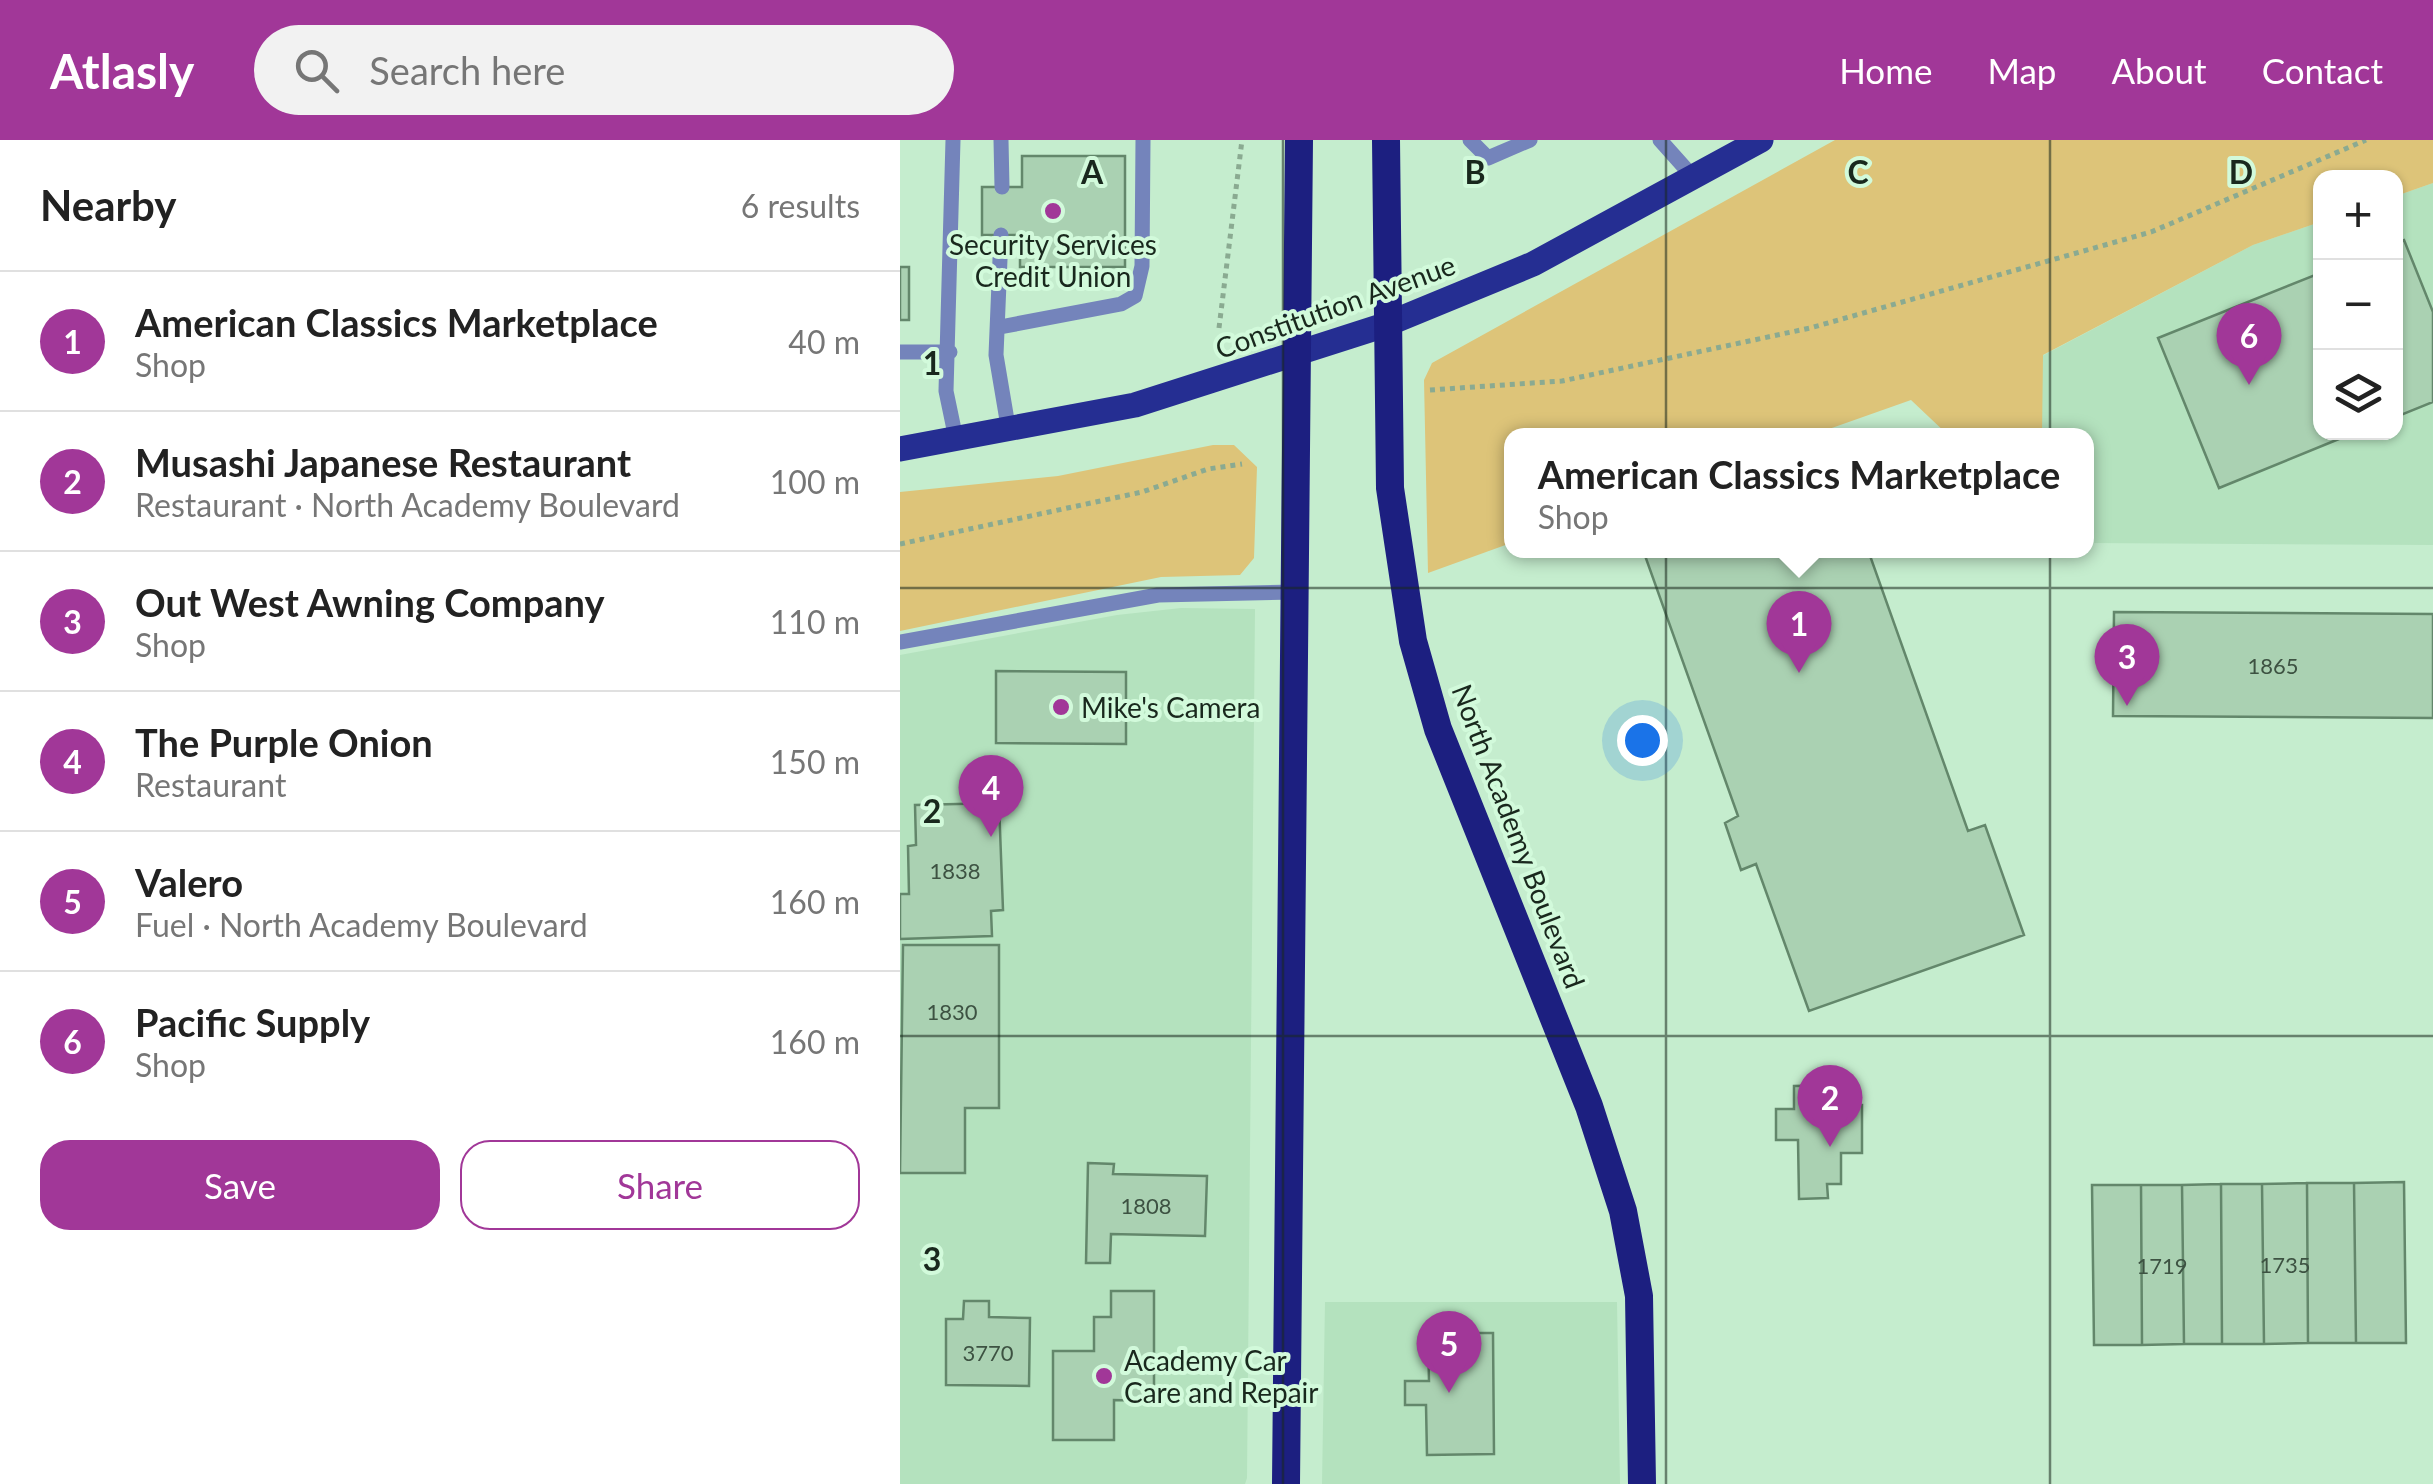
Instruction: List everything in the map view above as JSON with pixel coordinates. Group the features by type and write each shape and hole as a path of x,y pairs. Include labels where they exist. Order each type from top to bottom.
{"highway":[{"path":"1286,1484 1298,140"},
{"name":"North Academy Boulevard","path":"1386,140 1385,325 1390,488 1412,640 1438,729 1589,1106 1624,1211 1639,1296 1642,1484"}],"main road":[{"name":"Constitution Avenue","path":"900,449 1009,432 1135,405 1385,325 1533,264 1761,140"}],"lane":[{"path":"953,140 946,392 956,439"},
{"path":"1001,140 1002,188"},
{"path":"1000,327 1121,304 1135,296 1142,266 1143,140"},
{"path":"1470,140 1488,158 1530,140"},
{"path":"1660,140 1693,177"},
{"path":"1000,235 998,366 1009,432"},
{"path":"900,352 950,352"},
{"path":"900,642 1158,595 1294,592"}],"path":[{"path":"1219,328 1242,140"},
{"path":"1430,390 1562,382 1810,328 2150,232 2366,140"},
{"path":"900,544 1142,492 1208,469 1242,464"}],"shaded area":[{"path":"1835,140 2433,140 2433,183 2403,194 2403,170 2313,170 2313,224 2253,245 2043,355 2042,428 1941,428 1911,400 1832,428 1504,428 1504,546 1428,573 1424,380 1432,363"},
{"path":"2433,183 2433,545 2094,543 2094,428 2042,428 2042,356 2253,245 2313,224 2313,440 2403,440 2403,194"},
{"path":"1213,445 1234,445 1257,467 1254,558 1240,575 1161,577 900,631 900,492 1058,476"},
{"path":"1181,608 1255,609 1247,1478 1245,1484 900,1484 900,655 1117,615"},
{"path":"1325,1302 1617,1302 1620,1484 1322,1484"}],"building":[{"name":"Security Services Credit Union","path":"1022,156 1125,156 1125,267 1020,267 1020,235 982,235 982,187 1022,187"},
{"path":"2403,240 2433,312 2433,402 2403,414 2403,260"},
{"path":"900,267 909,267 909,320 900,320"},
{"path":"2313,276 2313,440 2336,440 2219,488 2158,338"},
{"path":"1646,558 1871,558 1968,831 1985,825 2024,935 1809,1011 1756,864 1741,870 1725,823 1738,816"},
{"path":"2114,612 2433,614 2433,718 2113,716"},
{"name":"Mike's Camera","path":"996,671 1126,672 1126,744 996,743"},
{"path":"999,803 1003,910 991,911 992,936 900,939 900,894 909,894 908,846 916,845 915,805"},
{"path":"903,945 999,945 999,1108 965,1108 965,1173 900,1173"},
{"path":"1842,1085 1842,1106 1862,1105 1862,1153 1841,1153 1841,1184 1827,1184 1828,1198 1799,1199 1798,1140 1776,1140 1776,1109 1794,1109 1794,1086"},
{"path":"1088,1163 1114,1164 1113,1174 1207,1176 1205,1236 1111,1234 1110,1263 1086,1263"},
{"path":"2404,1182 2406,1343 2356,1343 2354,1183"},
{"path":"2307,1183 2308,1343 2264,1344 2262,1184"},
{"path":"2307,1183 2354,1183 2356,1343 2308,1343"},
{"path":"2221,1184 2222,1344 2184,1344 2182,1185"},
{"path":"2221,1184 2262,1184 2264,1344 2222,1344"},
{"path":"2092,1185 2141,1185 2142,1345 2094,1345"},
{"path":"2141,1185 2182,1185 2184,1344 2142,1345"},
{"name":"Academy Car Care and Repair","path":"1111,1291 1154,1291 1154,1401 1114,1400 1114,1440 1053,1440 1053,1351 1094,1351 1094,1317 1111,1317"},
{"path":"964,1301 989,1301 989,1317 1030,1318 1029,1386 946,1385 946,1319 963,1319"},
{"path":"1428,1333 1493,1333 1494,1454 1427,1455 1426,1405 1405,1405 1405,1381 1429,1381"}],"place":[{"name":"Security Services Credit Union","path":"1053,211"},
{"name":"Pacific Supply","path":"2249,385"},
{"name":"American Classics Marketplace","path":"1799,673"},
{"name":"Out West Awning Company","path":"2127,706"},
{"name":"Mike's Camera","path":"1061,707"},
{"name":"The Purple Onion","path":"991,837"},
{"name":"Musashi Japanese Restaurant","path":"1830,1147"},
{"name":"Academy Car Care and Repair","path":"1104,1376"},
{"name":"Valero","path":"1449,1393"}]}
